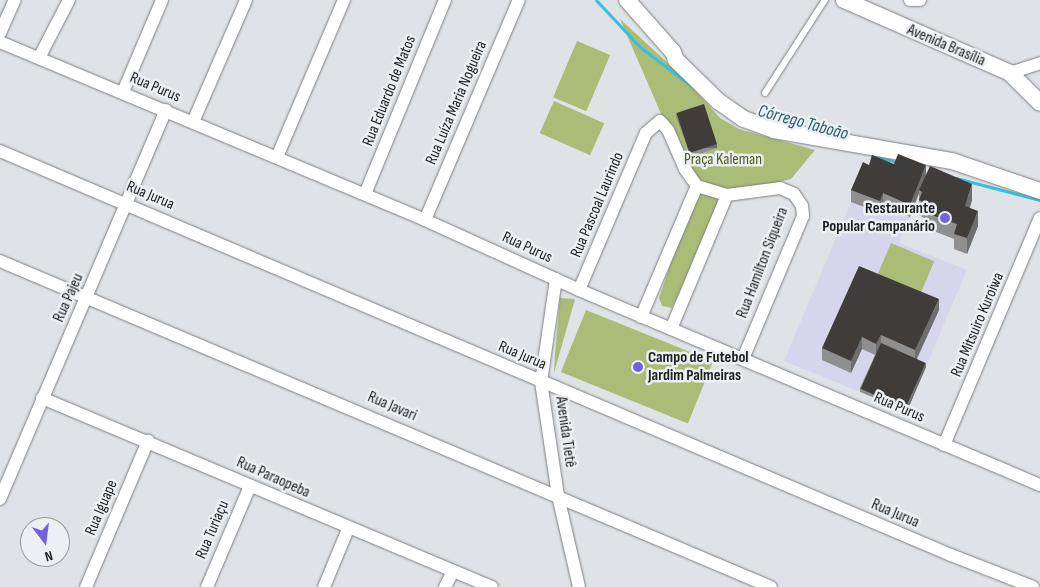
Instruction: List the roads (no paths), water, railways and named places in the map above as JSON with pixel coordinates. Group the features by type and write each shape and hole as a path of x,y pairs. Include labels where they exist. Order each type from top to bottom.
{"street":[{"path":"0,33 15,0"},
{"path":"40,56 69,0"},
{"path":"123,92 162,0"},
{"path":"193,122 246,0"},
{"path":"277,157 344,0"},
{"name":"Rua Eduardo de Matos","path":"365,194 445,0"},
{"name":"Rua Luíza Maria Nogueira","path":"425,220 519,0"},
{"path":"614,0 667,56 676,60"},
{"path":"627,0 676,60 718,101 744,119 774,130 952,161 1040,191"},
{"name":"Avenida Brasília","path":"846,0 1010,73 1040,102"},
{"path":"910,0 920,0"},
{"name":"Rua Purus","path":"0,42 40,56 365,194 579,290 1040,485"},
{"path":"1010,73 1040,63"},
{"name":"Rua Pajeu","path":"0,498 42,398 129,204 166,110"},
{"name":"Rua Pascoal Laurindo","path":"579,290 646,133 660,121 668,130 685,169 698,186"},
{"name":"Rua Jurua","path":"0,151 129,204 541,382 1033,587"},
{"path":"642,317 698,186 727,195 671,329"},
{"name":"Rua Hamilton Siqueira","path":"727,195 780,188 794,194 802,206 803,216 743,359"},
{"name":"Rua Mitsuiro Kuroiwa","path":"944,445 1040,220"},
{"name":"Rua Javari","path":"0,261 771,587"},
{"name":"Avenida Tietê","path":"556,279 541,382 558,496 579,587"},
{"name":"Rua Paraopeba","path":"42,398 148,441 348,529 492,587"},
{"name":"Rua Iguape","path":"86,587 148,441"},
{"name":"Rua Turiaçu","path":"207,587 250,486"},
{"path":"324,587 348,529"},
{"path":"445,587 452,570"},
{"path":"1033,587 1040,577"}],"lane":[{"path":"765,93 825,0"}],"waterway":[{"name":"Córrego Taboão","path":"596,0 640,47 693,87"},
{"name":"Córrego Taboão","path":"872,155 897,162"},
{"name":"Córrego Taboão","path":"956,178 1040,200"}],"place":[{"name":"Restaurante Popular Campanário","path":"945,218"},
{"name":"Campo de Futebol Jardim Palmeiras","path":"638,367"}],"park label":[{"name":"Praça Kaleman","path":"723,160"}]}
